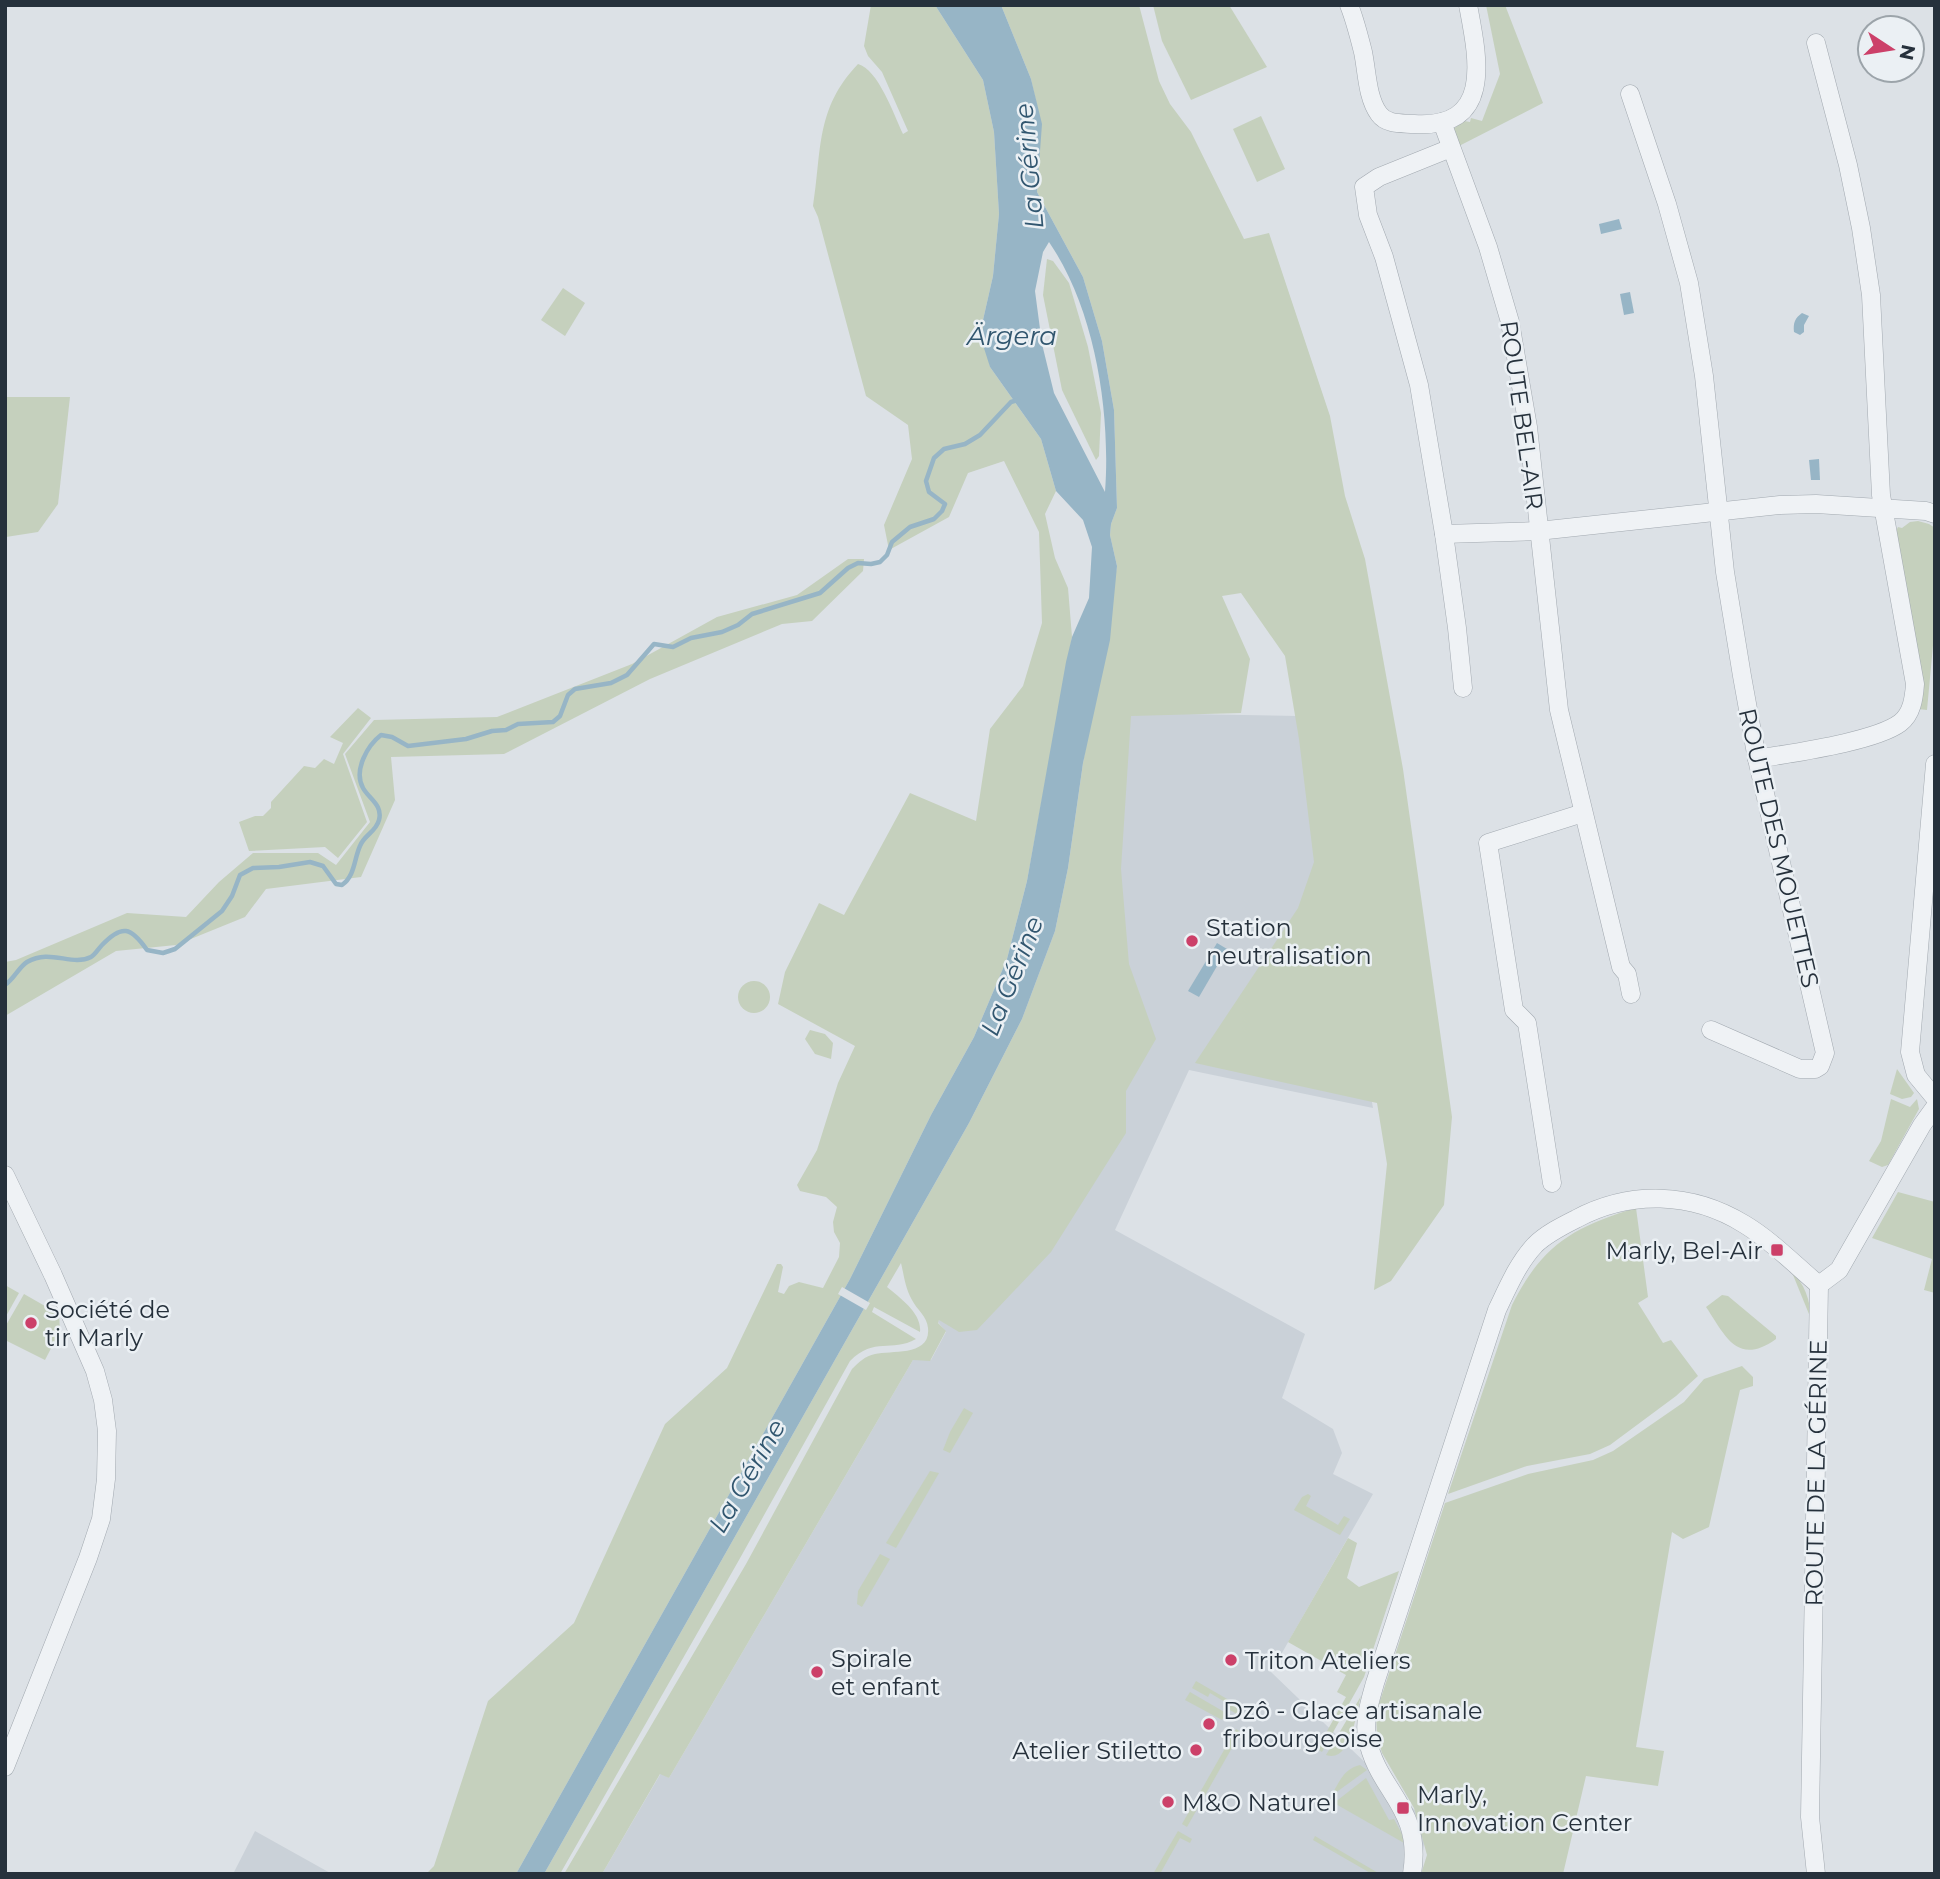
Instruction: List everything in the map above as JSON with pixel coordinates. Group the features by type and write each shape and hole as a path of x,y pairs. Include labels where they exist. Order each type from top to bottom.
{"street":[{"path":"1349,5 1378,113 1391,122 1424,124 1455,117 1471,99 1478,77 1468,5"},
{"path":"1757,759 1842,743 1899,724 1911,709 1915,684 1884,509 1876,431 1871,295 1863,241 1848,165 1816,43"},
{"name":"ROUTE DES MOUETTES","path":"1630,94 1667,204 1689,283 1704,376 1718,511 1741,676 1757,759 1825,1054 1820,1066 1815,1069 1800,1069 1711,1030"},
{"name":"ROUTE BEL-AIR","path":"1442,122 1488,247 1510,322 1528,427 1538,531 1718,511 1816,504 1935,514"},
{"path":"1451,148 1379,177 1364,187 1367,215 1384,257 1419,385 1444,534 1463,688"},
{"path":"1444,534 1538,531 1559,710 1621,967 1627,974 1630,994"},
{"path":"1935,764 1910,1052 1916,1075 1935,1098"},
{"path":"1552,1183 1527,1023 1514,1010 1488,842 1583,813"},
{"path":"1412,1874 1415,1850 1413,1832 1372,1752 1367,1737 1367,1714 1497,1310 1515,1273 1536,1245 1561,1226 1592,1210 1637,1198 1670,1198 1706,1205 1744,1223 1819,1285 1839,1270 1935,1107"},
{"path":"5,1175 95,1370 107,1431 106,1479 101,1518 88,1558 5,1767"},
{"name":"ROUTE DE LA GÉRINE","path":"1816,1874 1810,1817 1819,1285"}],"shaded area":[{"path":"1129,713 1298,716 1347,955 1373,1108 1189,1070 1115,1230 1305,1334 1282,1398 1333,1429 1342,1453 1333,1474 1373,1494 1271,1672 1427,1822 1420,1874 602,1874 661,1773 669,1778 913,1360 931,1360 946,1332 938,1322 1040,1136"},
{"path":"255,1831 332,1874 233,1874"}],"green space":[{"path":"871,5 935,5 983,80 994,132 999,214 993,276 983,320 990,367 1041,439 1056,491 1045,514 1055,558 1068,588 1072,637 1027,881 1007,959 974,1037 931,1115 850,1279 516,1874 426,1874 434,1866 488,1701 574,1623 665,1424 727,1368 777,1264 783,1267 778,1292 784,1294 789,1286 799,1282 823,1288 839,1257 840,1243 834,1232 833,1222 837,1207 826,1197 800,1191 797,1185 817,1150 838,1083 855,1046 778,1004 785,972 819,903 844,915 910,793 976,821 990,729 1023,686 1042,623 1039,532 1004,461 968,473 949,517 889,550 884,525 912,459 908,425 866,396 813,206 827,114 834,97 858,64 879,83 903,134 908,131 882,72 868,56 864,46"},
{"path":"1001,5 1139,5 1159,81 1170,104 1191,132 1244,239 1269,233 1330,416 1345,496 1365,559 1403,769 1452,1117 1444,1205 1391,1281 1374,1290 1387,1164 1377,1103 1195,1063 1298,908 1314,862 1299,739 1285,656 1241,593 1222,596 1250,659 1241,713 1131,716 1121,869 1129,964 1156,1039 1126,1091 1126,1133 1051,1252 977,1330 959,1332 939,1320 938,1323 946,1331 930,1361 913,1360 669,1778 660,1774 602,1874 564,1874 746,1564 852,1369 871,1355 917,1348 927,1337 927,1324 906,1286 901,1263 887,1287 914,1312 918,1318 920,1332 874,1307 872,1312 916,1339 899,1345 867,1349 850,1361 560,1874 544,1874 969,1123 1022,1019 1055,931 1068,868 1117,566 1110,535 1117,508 1114,410 1102,341 1083,277 1037,192 1041,124 1031,79"},
{"path":"1153,5 1229,5 1267,67 1191,100 1162,41"},
{"path":"1486,5 1505,5 1543,103 1459,146 1453,129 1464,121 1470,122 1471,118 1482,121 1500,74"},
{"path":"1261,116 1285,169 1257,182 1233,129"},
{"path":"1047,259 1053,261 1069,283 1088,347 1101,413 1099,456 1096,460 1062,390 1043,295"},
{"path":"563,288 585,303 565,336 541,320"},
{"path":"5,397 70,397 58,504 38,532 6,537"},
{"path":"1918,521 1935,528 1935,624 1927,710 1918,709 1895,533 1898,527 1902,528 1910,522"},
{"path":"848,559 864,559 863,571 812,621 782,624 650,679 504,754 391,757 395,800 361,877 266,889 245,917 176,945 116,951 5,1016 5,962 16,960 127,913 186,917 219,882 253,853 318,853 336,865 370,822 345,754 374,720 497,717 632,664 717,617 797,595"},
{"path":"358,708 371,718 343,754 367,822 338,858 325,847 249,851 239,822 263,816 271,808 271,802 304,766 315,768 324,759 334,764 343,743 330,737"},
{"path":"754,981 766,985 770,997 766,1009 754,1013 742,1009 738,997 742,985"},
{"path":"810,1030 825,1034 833,1043 831,1059 815,1054 805,1039"},
{"path":"1897,1069 1914,1093 1911,1097 1902,1099 1890,1094"},
{"path":"1891,1099 1910,1107 1917,1099 1919,1109 1888,1165 1882,1167 1869,1161 1881,1141"},
{"path":"1898,1192 1935,1202 1935,1293 1924,1290 1932,1259 1872,1238"},
{"path":"1636,1208 1648,1297 1638,1303 1663,1343 1671,1340 1698,1376 1676,1396 1610,1445 1590,1454 1527,1466 1448,1494 1512,1305 1523,1284 1535,1267 1562,1241 1594,1223"},
{"path":"1791,1270 1806,1293 1811,1319"},
{"path":"5,1285 19,1293 5,1318"},
{"path":"24,1294 59,1314 60,1331 45,1360 5,1340 5,1327"},
{"path":"1722,1295 1728,1296 1776,1336 1776,1339 1751,1350 1734,1344 1719,1328 1706,1307"},
{"path":"1742,1366 1753,1377 1753,1386 1740,1390 1709,1527 1683,1539 1672,1532 1636,1747 1664,1751 1658,1786 1586,1776 1563,1874 1421,1874 1427,1855 1414,1808 1382,1753 1377,1735 1376,1713 1445,1503 1528,1474 1593,1460 1613,1451 1684,1402 1704,1379"},
{"path":"964,1408 973,1413 950,1453 943,1450"},
{"path":"930,1471 939,1473 896,1548 886,1543"},
{"path":"1308,1494 1311,1496 1306,1506 1338,1525 1344,1516 1350,1519 1340,1535 1294,1510 1302,1497"},
{"path":"1348,1538 1357,1543 1347,1578 1359,1587 1399,1571 1364,1677 1322,1752 1317,1749 1346,1697 1337,1692 1346,1675 1288,1642"},
{"path":"880,1554 890,1559 862,1607 857,1604 858,1591"},
{"path":"1196,1681 1241,1707 1237,1714 1228,1709 1230,1705 1210,1693 1208,1697 1192,1688"},
{"path":"1190,1692 1226,1713 1222,1720 1185,1700"},
{"path":"1361,1696 1347,1745 1334,1756 1326,1755"},
{"path":"1236,1729 1241,1732 1187,1827 1182,1824"},
{"path":"1360,1765 1367,1770 1331,1796 1345,1773"},
{"path":"1366,1778 1389,1820 1394,1819 1404,1843 1334,1803"},
{"path":"1178,1831 1192,1839 1190,1843 1180,1838 1160,1874 1153,1874"},
{"path":"1315,1836 1380,1874 1372,1874 1313,1840"}],"water":[{"name":"Ärgera","path":"935,5 1001,5 1031,79 1042,124 1037,192 1083,277 1102,341 1114,410 1117,508 1110,535 1117,566 1110,640 1083,763 1068,868 1055,931 1022,1019 969,1123 544,1874 516,1874 850,1279 931,1115 974,1037 1007,959 1027,881 1066,662 1072,637 1089,598 1092,547 1083,520 1056,491 1041,439 990,367 983,345 983,320 993,276 999,214 994,132 983,80","holes":["1049,242 1065,269 1089,329 1102,395 1105,492 1054,393 1042,344 1035,291 1043,252"]},
{"path":"1619,219 1622,229 1601,234 1599,224"},
{"path":"1630,292 1634,313 1624,315 1620,294"},
{"path":"1802,313 1809,316 1804,332 1800,335 1794,332 1794,326"},
{"path":"1819,459 1820,480 1811,480 1809,460"},
{"path":"1217,943 1227,949 1199,997 1188,991"}],"pier":[{"path":"842,1287 870,1303 866,1310 838,1294"}],"waterway":[{"path":"5,985 27,962 44,957 83,960 92,956 109,938 121,931 131,933 147,950 163,953 175,949 222,911 232,896 240,875 253,868 310,862 323,866 336,884 342,885 352,872 362,842 379,820 379,810 363,788 360,774 363,758 381,735 392,737 408,746 466,739 506,730 518,724 553,722 560,716 568,695 575,689 611,683 627,675 654,644 673,647 691,638 722,632 738,625 752,614 820,593 848,568 858,563 880,562 887,555 892,542 910,527 934,519 942,511 945,504 929,492 926,481 934,458 944,449 965,444 980,435 1011,402 1018,400"}],"place":[{"name":"Station neutralisation","path":"1192,941"},
{"name":"Marly, Bel-Air","path":"1777,1250"},
{"name":"Société de tir Marly","path":"31,1323"},
{"name":"Triton Ateliers","path":"1231,1660"},
{"name":"Spirale et enfant","path":"817,1672"},
{"name":"Dzô - Glace artisanale fribourgeoise","path":"1209,1724"},
{"name":"Atelier Stiletto","path":"1196,1750"},
{"name":"M&O Naturel","path":"1168,1802"},
{"name":"Marly, Innovation Center","path":"1403,1808"}],"water label":[{"name":"La Gérine","path":"1029,166"},
{"name":"La Gérine","path":"1012,976"},
{"name":"La Gérine","path":"747,1476"}]}
